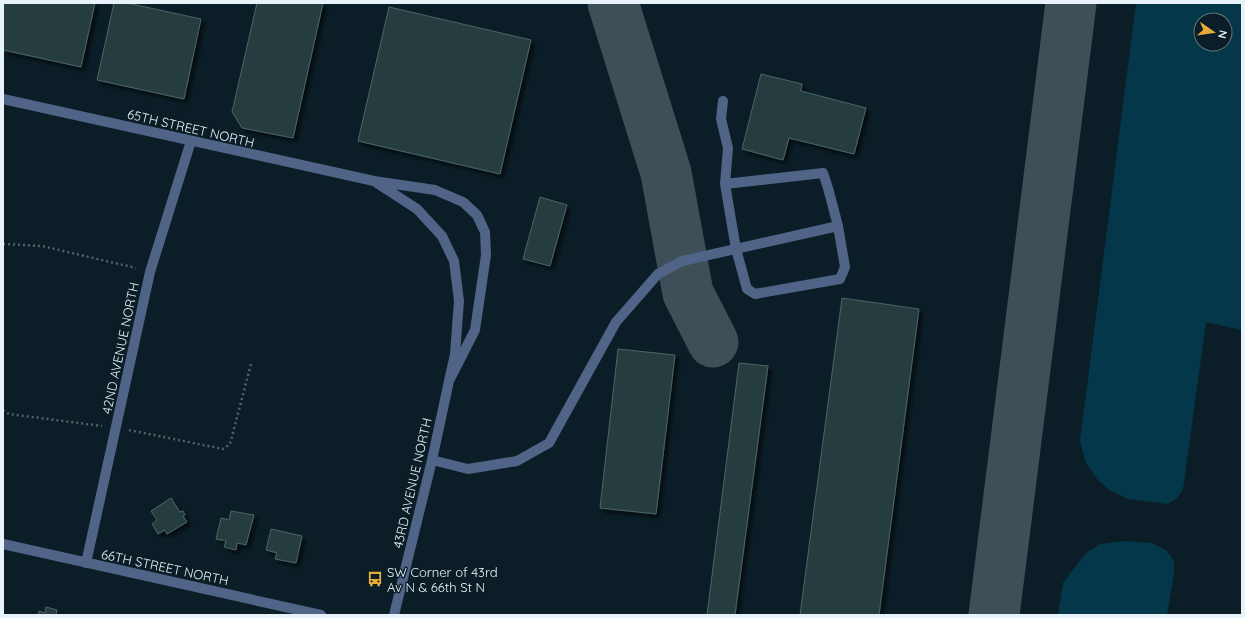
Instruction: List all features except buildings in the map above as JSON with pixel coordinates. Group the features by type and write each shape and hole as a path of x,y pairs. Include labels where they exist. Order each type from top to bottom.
{"street":[{"name":"65TH STREET NORTH","path":"3,99 191,142 374,181 435,190 463,202 477,215"},
{"path":"723,101 720,119 726,134 728,148 725,184 736,248 747,289 755,294 840,279 845,267 838,226 823,173 725,184"},
{"name":"42ND AVENUE NORTH","path":"86,563 150,272 191,142"},
{"name":"65TH STREET NORTH","path":"374,181 417,208 442,236"},
{"name":"43RD AVENUE NORTH","path":"449,381 474,330 486,255 485,232 477,215"},
{"path":"432,460 468,469 517,461 549,443 616,322 658,274 682,261 838,226"},
{"name":"43RD AVENUE NORTH","path":"394,615 432,460 455,354 459,301 454,261 442,236"},
{"name":"66TH STREET NORTH","path":"3,544 321,615"}],"path":[{"path":"3,244 42,246 150,272"},
{"path":"3,410 10,414 116,427 223,449 230,444 251,364"}],"shaded area":[{"path":"1136,3 1242,3 1242,330 1206,322 1183,489 1177,498 1168,504 1128,499 1111,491 1097,479 1086,463 1080,441"},
{"path":"1124,541 1151,543 1166,550 1174,561 1174,573 1167,615 1058,615 1063,583 1085,554 1100,544"}],"taxiway":[{"path":"613,3 666,173 688,293 713,342"},
{"path":"994,615 1071,3"}],"place":[{"name":"SW Corner of 43rd Av N & 66th St N","path":"375,579"}]}
